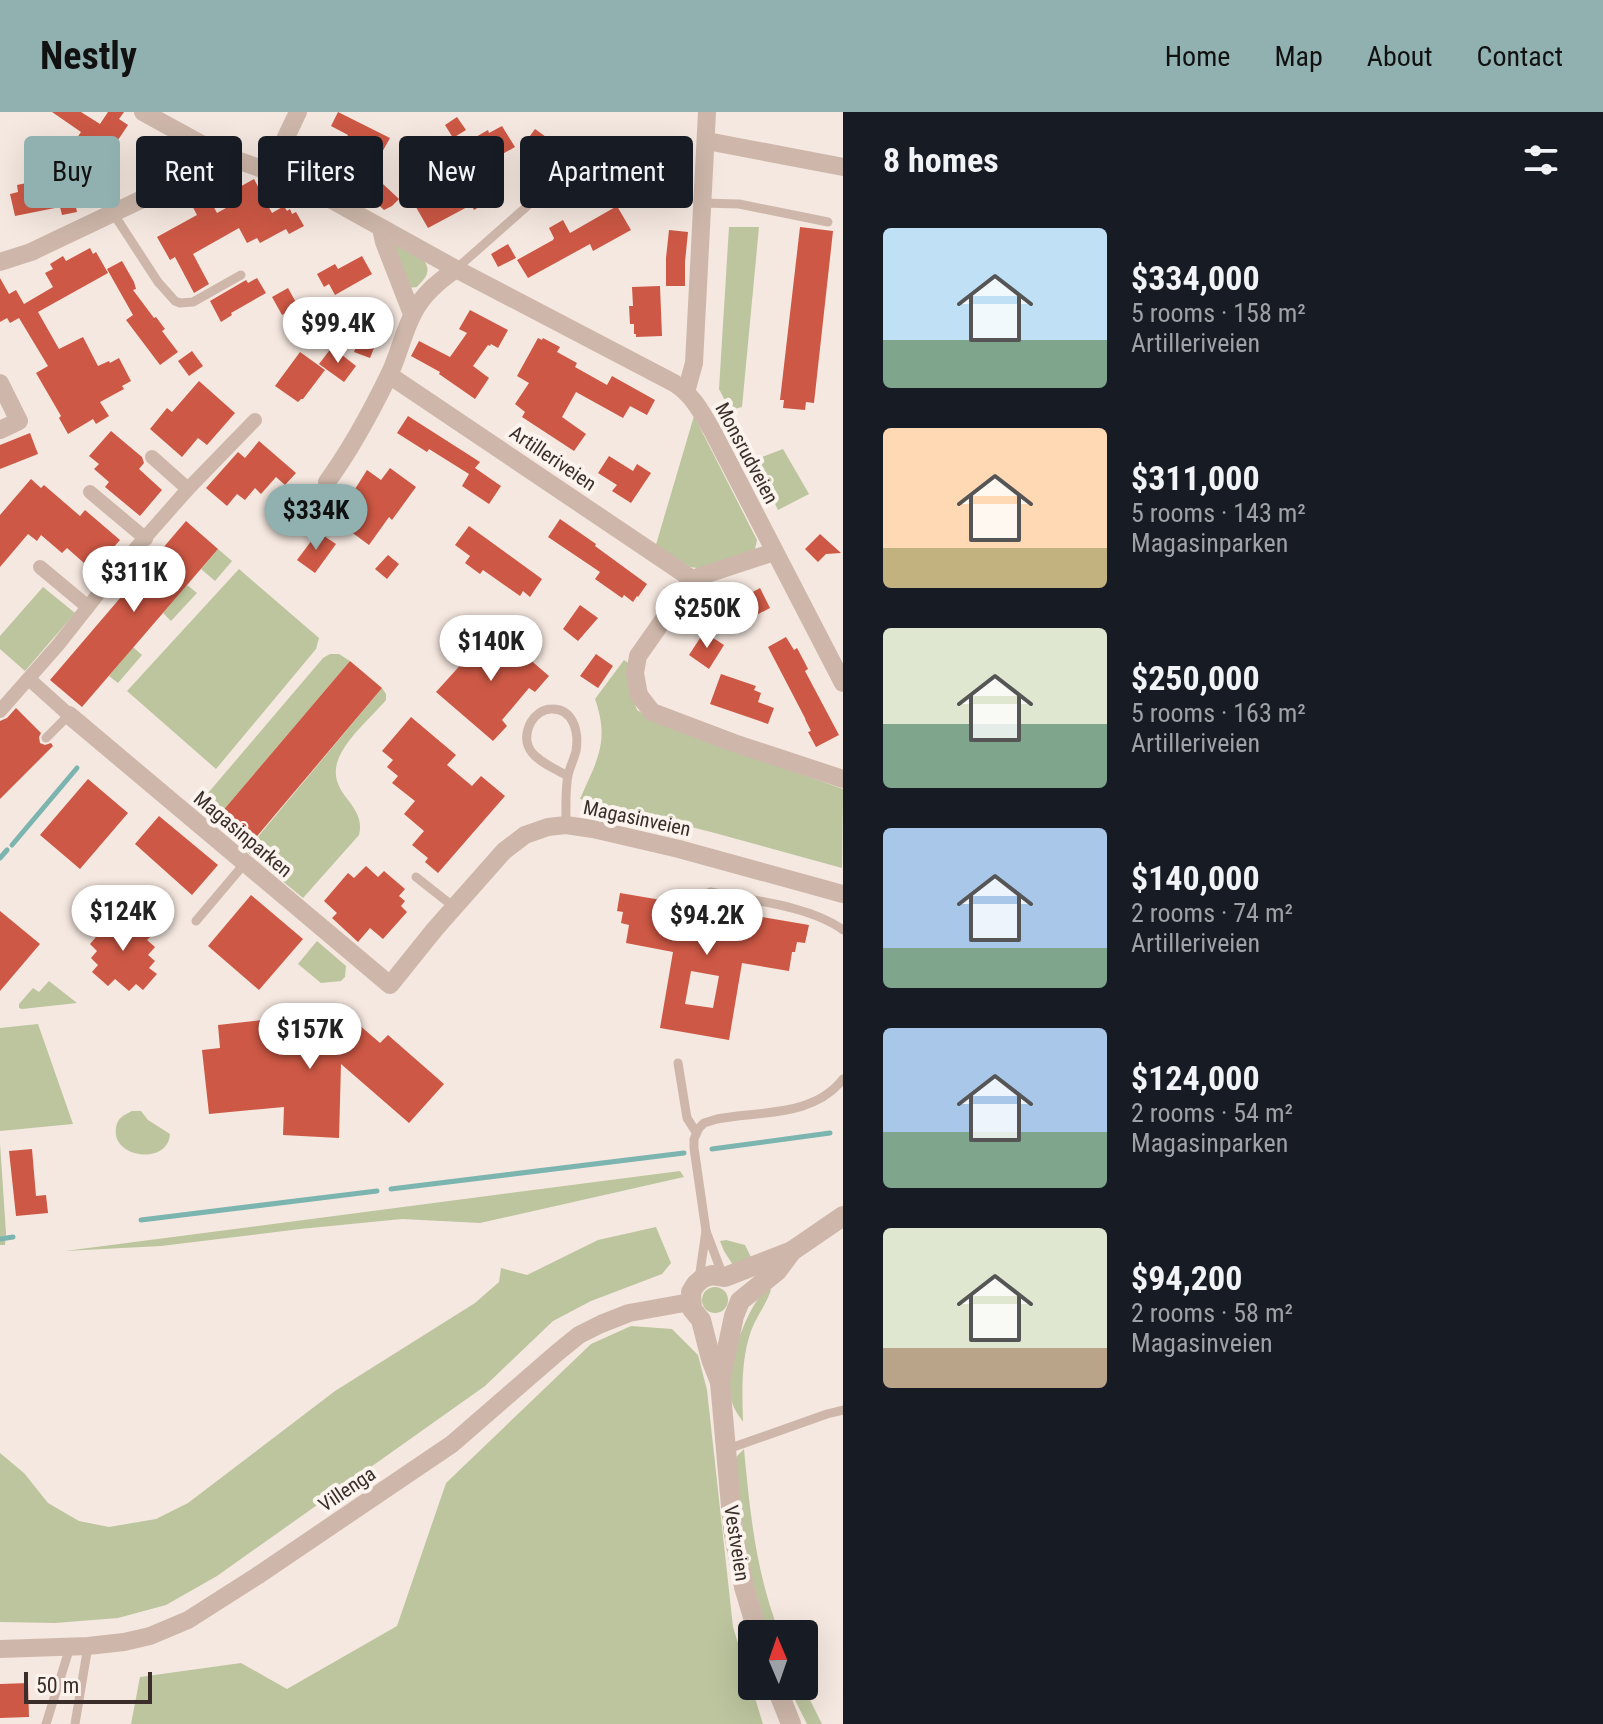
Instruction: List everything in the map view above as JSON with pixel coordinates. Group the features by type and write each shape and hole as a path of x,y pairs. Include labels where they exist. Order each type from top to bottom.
{"street":[{"name":"Monsrudveien","path":"143,112 187,136"},
{"path":"287,136 298,112"},
{"path":"686,392 694,363 707,112"},
{"path":"707,141 843,167"},
{"path":"0,262 31,252 136,202"},
{"name":"Monsrudveien","path":"346,208 686,392 695,401 713,432 843,683"},
{"path":"381,228 412,314"},
{"path":"327,482 389,375 412,314 432,288 456,269"},
{"name":"Artilleriveien","path":"389,375 692,579"},
{"path":"0,383 19,421 0,430"},
{"path":"0,711 121,565 255,420"},
{"path":"152,457 188,489"},
{"path":"90,492 146,539"},
{"path":"774,552 692,579 638,656 635,673 639,695 652,712 843,779"},
{"path":"40,567 88,607"},
{"name":"Magasinparken","path":"29,679 390,985"},
{"name":"Magasinveien","path":"390,985 504,851 541,828 566,825 593,829 843,892"},
{"path":"724,1277 792,1251 843,1216"},
{"path":"701,1320 707,1324 722,1324 777,1271 792,1251"},
{"path":"690,1302 691,1292 699,1282 712,1275 724,1277 737,1287 737,1309"},
{"name":"Vestveien","path":"690,1302 695,1315 701,1320 720,1382 738,1560 754,1620"},
{"name":"Villenga","path":"0,1649 79,1646 137,1639 188,1620 452,1444 579,1335 629,1313 690,1302"},
{"name":"Vestveien","path":"720,1382 737,1309"},
{"path":"782,1700 791,1724"}],"lane":[{"path":"702,203 739,204 828,222"},
{"path":"456,269 525,208"},
{"path":"113,213 158,282 175,301 193,302 241,275"},
{"path":"566,825 568,776 577,740 574,724 569,714 544,710 532,721 527,743 537,758 568,776"},
{"path":"46,738 69,715"},
{"path":"196,921 245,863"},
{"path":"416,877 454,907"},
{"path":"710,892 805,911 829,920 843,930"},
{"path":"678,1063 687,1118 696,1132"},
{"path":"724,1277 706,1231 695,1164 696,1132 710,1121 807,1106 826,1096 843,1079"},
{"path":"699,1282 706,1231"},
{"path":"725,1450 843,1410"},
{"path":"46,1724 79,1646"},
{"path":"75,1724 79,1646"}],"green space":[{"path":"729,227 759,227 742,407 730,410 719,389"},
{"path":"389,241 416,254 426,264 426,276 417,287 408,288"},
{"path":"694,416 757,540 755,549 704,569 690,567 655,548"},
{"path":"783,449 809,494 778,510 754,460"},
{"path":"218,549 232,561 215,581 201,569"},
{"path":"239,569 319,638 316,649 216,769 127,691"},
{"path":"187,585 197,593 171,621 163,613"},
{"path":"43,587 75,613 25,671 0,649 0,636"},
{"path":"133,647 142,655 118,683 109,676"},
{"path":"339,654 350,661 215,820 197,806 323,658"},
{"path":"624,660 631,665 630,689 637,710 658,723 843,789 842,868 580,799 600,750 601,727 595,699"},
{"path":"382,688 386,700 347,743 336,772 341,791 357,815 359,835 303,898 246,851"},
{"path":"317,941 346,966 345,977 341,981 321,983 298,964"},
{"path":"49,981 77,1003 19,1008 33,988 39,992"},
{"path":"38,1024 73,1124 0,1131 0,1028"},
{"path":"132,1111 141,1111 148,1120 170,1134 167,1144 160,1151 140,1154 122,1146 116,1128 121,1117"},
{"path":"0,1143 6,1233 5,1245 0,1245"},
{"path":"680,1171 684,1177 480,1223 402,1219 161,1246 65,1251"},
{"path":"656,1227 671,1263 662,1274 591,1301 553,1321 485,1386 217,1576 166,1605 118,1618 55,1623 0,1622 0,1453 24,1473 48,1503 79,1521 109,1527 156,1519 188,1503 335,1391 475,1303 499,1282 501,1268 527,1275 598,1240"},
{"path":"720,1241 745,1245 752,1259 733,1265"},
{"path":"715,1287 724,1291 728,1300 724,1309 715,1313 706,1309 702,1300 706,1291"},
{"path":"768,1287 771,1290 753,1326 745,1353 743,1422 730,1392 733,1360 744,1325"},
{"path":"631,1326 672,1329 698,1355 707,1390 733,1627 738,1643 738,1700 756,1700 763,1724 131,1724 140,1677 241,1663 287,1689 397,1626 446,1483 591,1344"},
{"path":"744,1449 760,1566 775,1620 764,1620 747,1563 735,1462"},
{"path":"795,1700 810,1700 822,1724 807,1724"}],"building":[{"path":"52,112 81,112 100,124 108,112 124,112 119,119 128,125 120,137 78,136 81,132"},
{"path":"338,112 390,138 383,150 383,136 347,136 331,126"},
{"path":"457,117 466,130 452,136 445,125"},
{"path":"502,126 515,147 504,153 504,136 478,136 488,130 489,133"},
{"path":"535,129 545,136 530,136"},
{"path":"254,179 258,187 258,208 269,208 272,213 281,208 290,209 292,214 296,212 304,226 289,234 286,229 260,243 257,238 247,243 239,228 193,254 209,284 194,293 175,257 170,260 157,237 197,215 193,208 214,208 217,213 226,208 242,208 242,186"},
{"path":"24,184 24,208 55,208 15,216 10,194 18,192 17,185"},
{"path":"383,184 399,199 384,210 382,208"},
{"path":"60,208 76,208 77,212 62,215"},
{"path":"416,208 465,208 428,228"},
{"path":"614,208 618,208 631,230 593,251 590,244 528,278 517,260 553,240 549,228 563,220 570,233"},
{"path":"800,227 833,231 814,403 806,402 805,410 783,408 784,400 780,400"},
{"path":"669,230 688,232 685,286 666,286"},
{"path":"508,244 516,258 498,267 491,254"},
{"path":"90,248 93,254 96,252 108,273 38,312 59,349 83,337 98,366 119,358 131,381 122,386 124,389 100,402 109,416 96,424 93,419 68,434 36,373 48,366 19,318 10,323 7,318 0,322 0,278 9,294 16,290 24,304 53,287 45,273 53,269 50,264 63,256 66,261"},
{"path":"362,256 372,274 335,295 329,284 324,287 317,274 335,264 338,269"},
{"path":"122,261 134,282 136,289 133,290 165,329 162,331 178,352 160,365 126,320 133,315 107,269"},
{"path":"257,278 266,293 221,322 210,301 246,280 248,283"},
{"path":"660,286 662,336 636,337 634,324 630,324 632,287"},
{"path":"288,288 298,306 282,315 272,297"},
{"path":"470,310 508,330 498,348 488,345 473,366 489,378 475,399 440,372 411,356 419,341 450,357 467,333 459,329"},
{"path":"360,337 376,343 370,358 354,352"},
{"path":"538,338 560,347 557,352 577,363 575,367 607,385 612,376 655,400 647,415 630,406 623,418 576,392 562,417 586,434 574,451 522,417 525,412 515,404 529,383 517,376"},
{"path":"332,347 356,366 344,382 319,364"},
{"path":"192,351 203,366 189,376 178,361"},
{"path":"300,352 325,370 298,402 275,386"},
{"path":"199,381 235,413 207,445 198,438 182,457 150,429 167,408 172,412"},
{"path":"408,416 480,462 475,468 501,486 489,504 462,486 469,474 397,433"},
{"path":"111,431 142,457 144,463 139,469 162,490 140,516 105,487 109,482 94,469 99,464 89,456"},
{"path":"30,433 38,454 0,469 0,445"},
{"path":"259,441 296,473 285,485 276,477 261,494 255,488 245,500 237,494 227,506 206,488 238,452 245,458"},
{"path":"609,456 633,471 637,464 651,473 631,503 612,491 617,485 598,473"},
{"path":"390,468 416,487 369,545 350,531 366,509 350,497 367,470 381,480"},
{"path":"31,479 41,488 44,485 80,516 85,510 120,540 98,565 89,558 84,563 67,548 62,553 41,535 37,541 28,534 0,567 0,515"},
{"path":"560,519 647,584 633,602 595,579 600,572 548,537"},
{"path":"186,521 218,549 82,707 50,680"},
{"path":"469,526 542,579 530,597 523,591 520,596 483,570 480,574 465,563 470,556 455,545"},
{"path":"318,532 336,544 315,573 297,560"},
{"path":"820,534 841,553 826,554 818,562 805,549"},
{"path":"388,555 399,564 387,579 375,569"},
{"path":"760,588 770,608 739,624 729,605"},
{"path":"580,605 598,618 578,641 563,629"},
{"path":"491,626 549,676 535,692 529,688 502,720 507,726 493,741 436,692"},
{"path":"704,632 724,645 709,669 689,655"},
{"path":"786,637 794,650 797,648 808,669 805,671 839,735 816,747 806,720 768,647"},
{"path":"596,654 613,666 598,688 580,676"},
{"path":"350,661 382,688 247,848 215,820"},
{"path":"721,674 756,686 754,690 761,693 758,702 774,708 768,724 710,704"},
{"path":"16,708 41,733 40,743 51,743 53,746 0,799 0,721"},
{"path":"411,717 456,755 447,765 472,786 481,776 505,796 438,873 425,862 428,858 412,845 424,831 404,814 415,801 392,783 398,776 387,767 393,760 382,751"},
{"path":"88,779 128,813 80,869 40,835"},
{"path":"159,816 218,865 192,895 135,844"},
{"path":"366,866 378,877 384,871 405,889 399,896 405,901 401,906 407,912 383,939 370,928 358,942 332,918 337,913 324,901 348,873 354,878"},
{"path":"620,893 809,925 805,943 797,942 795,952 792,952 789,971 742,963 729,1040 660,1028 673,952 626,943 629,925 621,923 623,912 617,911","holes":["691,971 719,976 713,1008 685,1004"]},
{"path":"251,895 303,939 259,990 208,946"},
{"path":"0,911 40,944 0,991"},
{"path":"116,914 131,927 138,919 154,933 147,940 155,947 148,955 155,961 149,968 157,974 143,990 136,984 129,991 115,979 108,986 92,972 98,965 91,958 97,951 90,944 96,937 89,931 103,915 110,921"},
{"path":"343,1011 380,1043 388,1035 444,1084 409,1123 341,1064 339,1138 283,1135 284,1107 209,1114 202,1050 220,1048 218,1025"},
{"path":"32,1149 36,1196 46,1195 48,1213 16,1216 9,1151"},
{"path":"28,1683 29,1717 0,1718 0,1684"}],"waterway":[{"path":"12,845 77,768"},
{"path":"0,858 7,850"},
{"path":"712,1149 830,1133"},
{"path":"391,1189 684,1153"},
{"path":"141,1220 377,1191"},
{"path":"0,1239 13,1237"}]}
